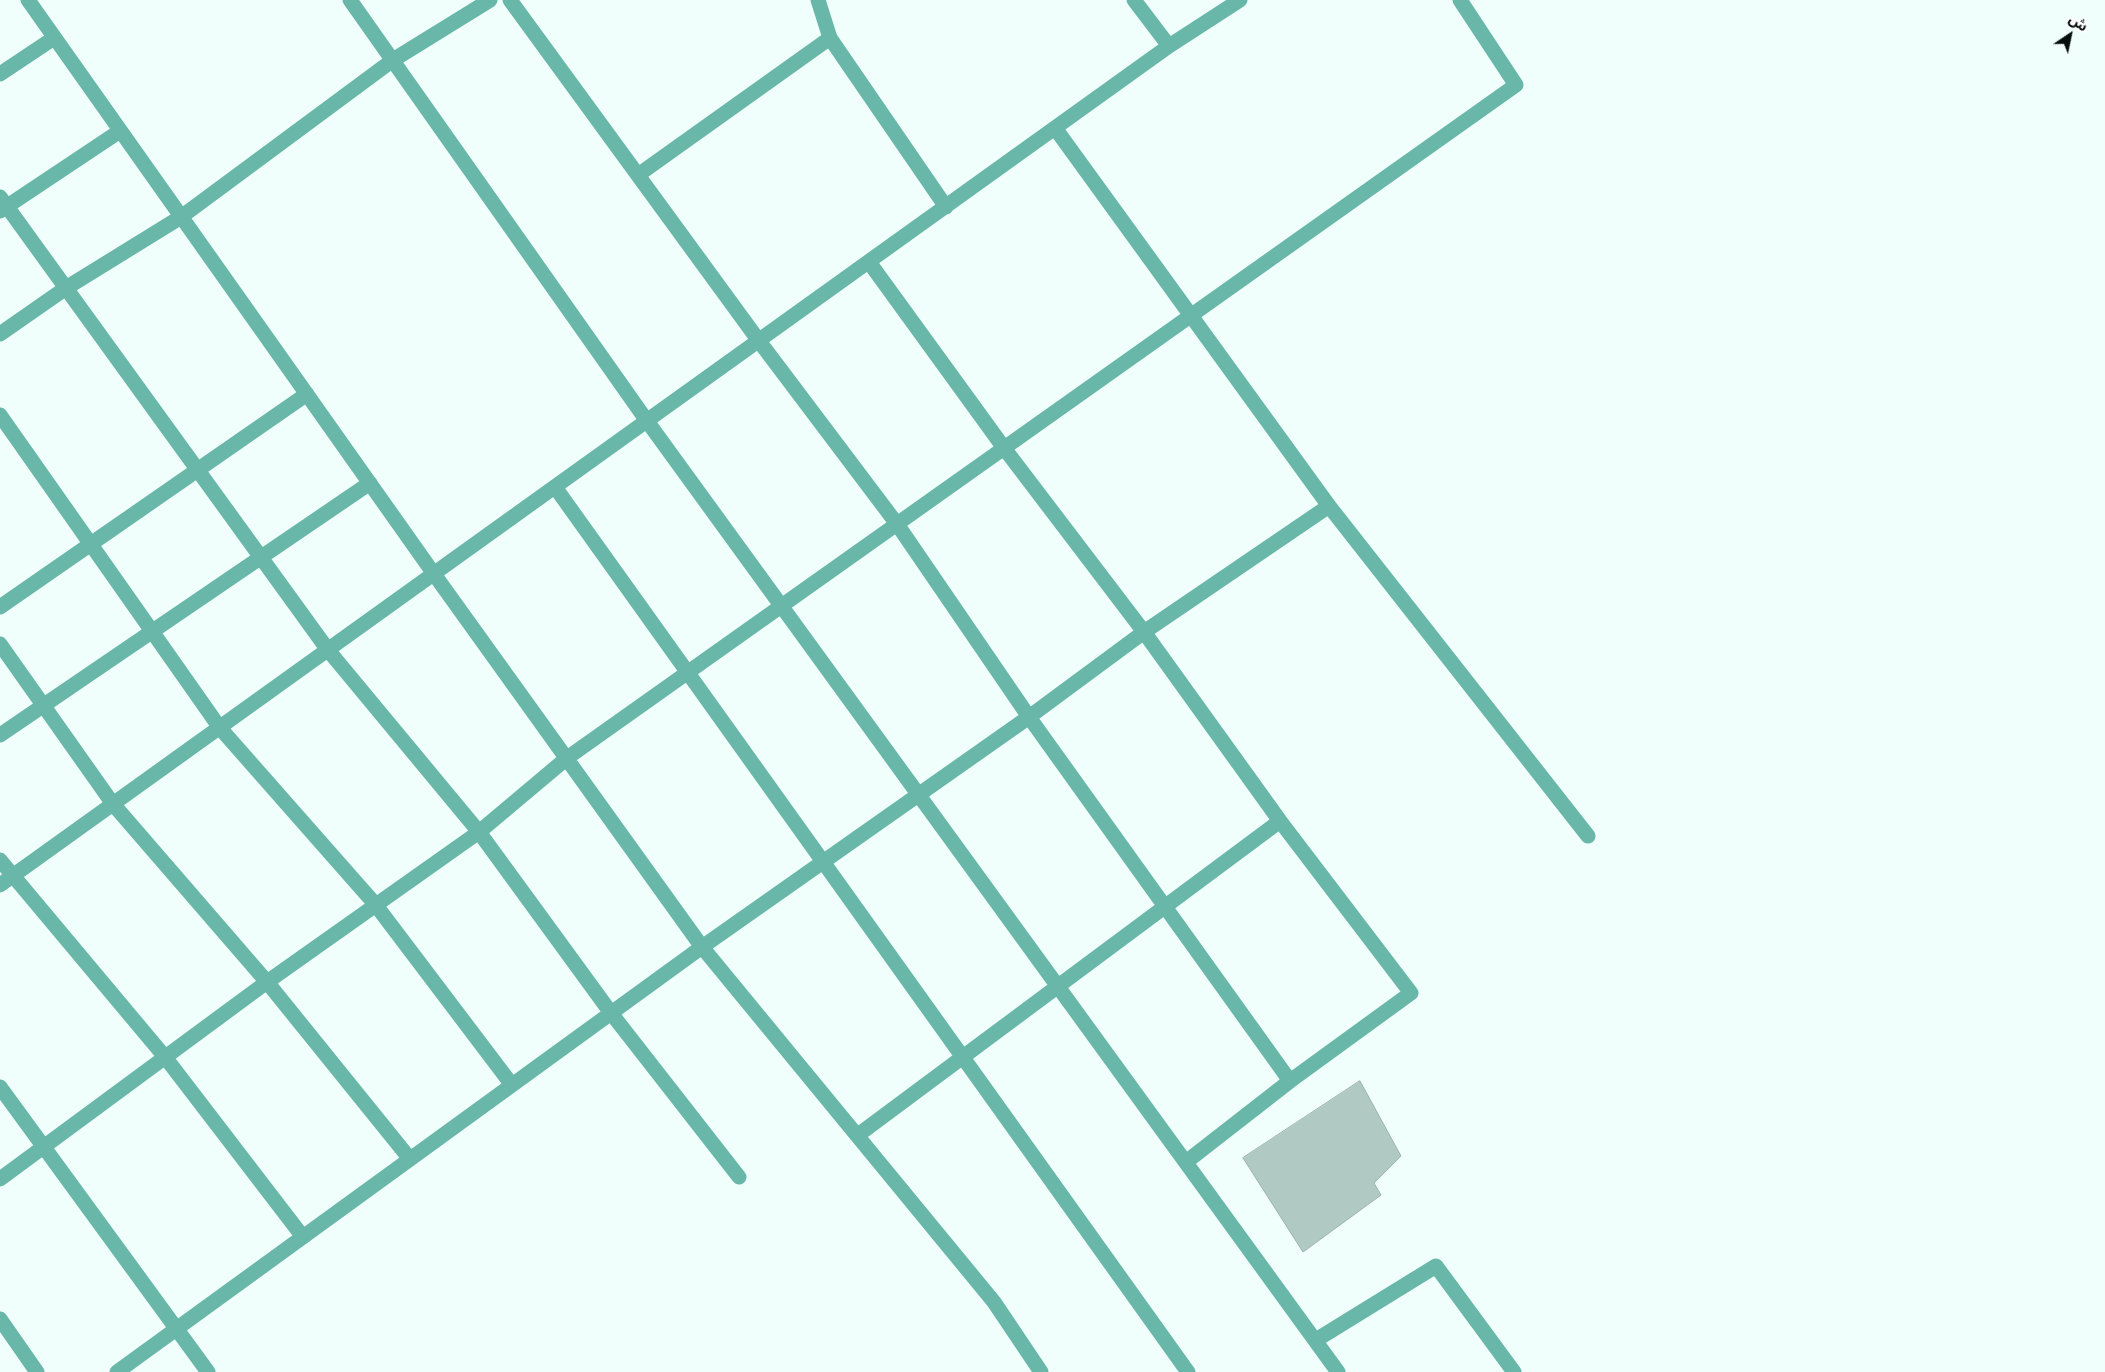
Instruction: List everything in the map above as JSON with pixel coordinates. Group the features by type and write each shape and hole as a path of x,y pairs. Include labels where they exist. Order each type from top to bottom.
{"street":[{"path":"28,0 434,574 702,947 994,1302 1041,1372"},
{"path":"350,0 647,422 1338,1372"},
{"path":"0,334 66,288 181,217 393,60 490,0"},
{"path":"510,0 759,341 897,524 1029,717 1290,1081"},
{"path":"818,0 830,38 946,206"},
{"path":"1134,0 1169,46"},
{"path":"6,881 1169,46 1240,0"},
{"path":"0,1179 374,904 479,832 567,758 1516,85 1460,0"},
{"path":"0,74 54,38"},
{"path":"638,175 830,38"},
{"path":"1055,128 1329,506 1588,836"},
{"path":"120,131 2,205 66,288 328,650 479,832 611,1013 739,1176"},
{"path":"869,262 1004,448 1144,632 1280,821 1411,993 1290,1081 1186,1162"},
{"path":"0,607 307,394"},
{"path":"0,415 220,728 374,904 512,1085"},
{"path":"0,735 370,483"},
{"path":"555,487 1188,1372"},
{"path":"117,1372 702,947 1029,717 1144,632 1329,506"},
{"path":"0,644 113,804 267,982 410,1159"},
{"path":"858,1135 1280,821"},
{"path":"0,860 6,881 166,1057 303,1237"},
{"path":"0,1087 208,1372"},
{"path":"1316,1340 1436,1266 1514,1372"},
{"path":"0,1319 37,1372"}],"building":[{"path":"1360,1081 1401,1156 1374,1183 1381,1195 1303,1252 1243,1158"}]}
